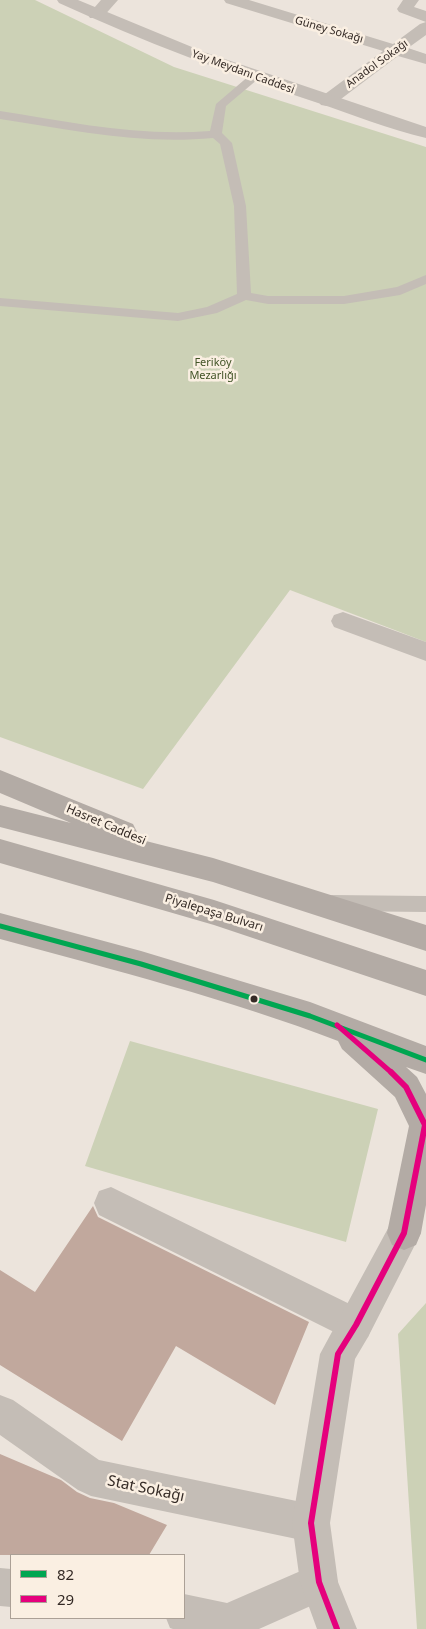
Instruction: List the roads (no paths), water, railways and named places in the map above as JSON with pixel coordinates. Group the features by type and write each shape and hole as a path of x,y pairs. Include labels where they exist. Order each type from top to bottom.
{"main road":[{"name":"Hasret Caddesi","path":"0,781 212,870"},
{"path":"0,816 212,870 426,938"},
{"name":"Piyalepaşa Bulvarı","path":"0,851 74,870 239,920 426,983"},
{"path":"0,926 141,964 337,1025 426,1060"},
{"path":"337,1025 380,1061 406,1087 425,1125 415,1226"}],"street":[{"name":"Yay Meydanı Caddesi","path":"66,0 96,15 254,77 426,133"},
{"path":"96,15 110,0"},
{"name":"Güney Sokağı","path":"232,0 426,59"},
{"path":"411,0 405,10 426,17"},
{"name":"Anadol Sokağı","path":"327,101 426,28"},
{"path":"343,621 426,652"},
{"path":"111,1203 356,1325"},
{"path":"337,1629 319,1582 310,1523 338,1354 415,1226"},
{"name":"Stat Sokağı","path":"0,1413 91,1477 310,1523"},
{"path":"185,1614 227,1626 319,1582"}],"lane":[{"path":"216,134 220,106 254,77"},
{"path":"0,115 138,136 183,137 216,134 226,143 240,206 244,296"},
{"path":"0,302 178,317 202,315 244,296 268,300 344,300 400,291 426,279"},
{"path":"319,903 426,904"}],"park label":[{"name":"Feriköy Mezarlığı","path":"213,369"}]}
